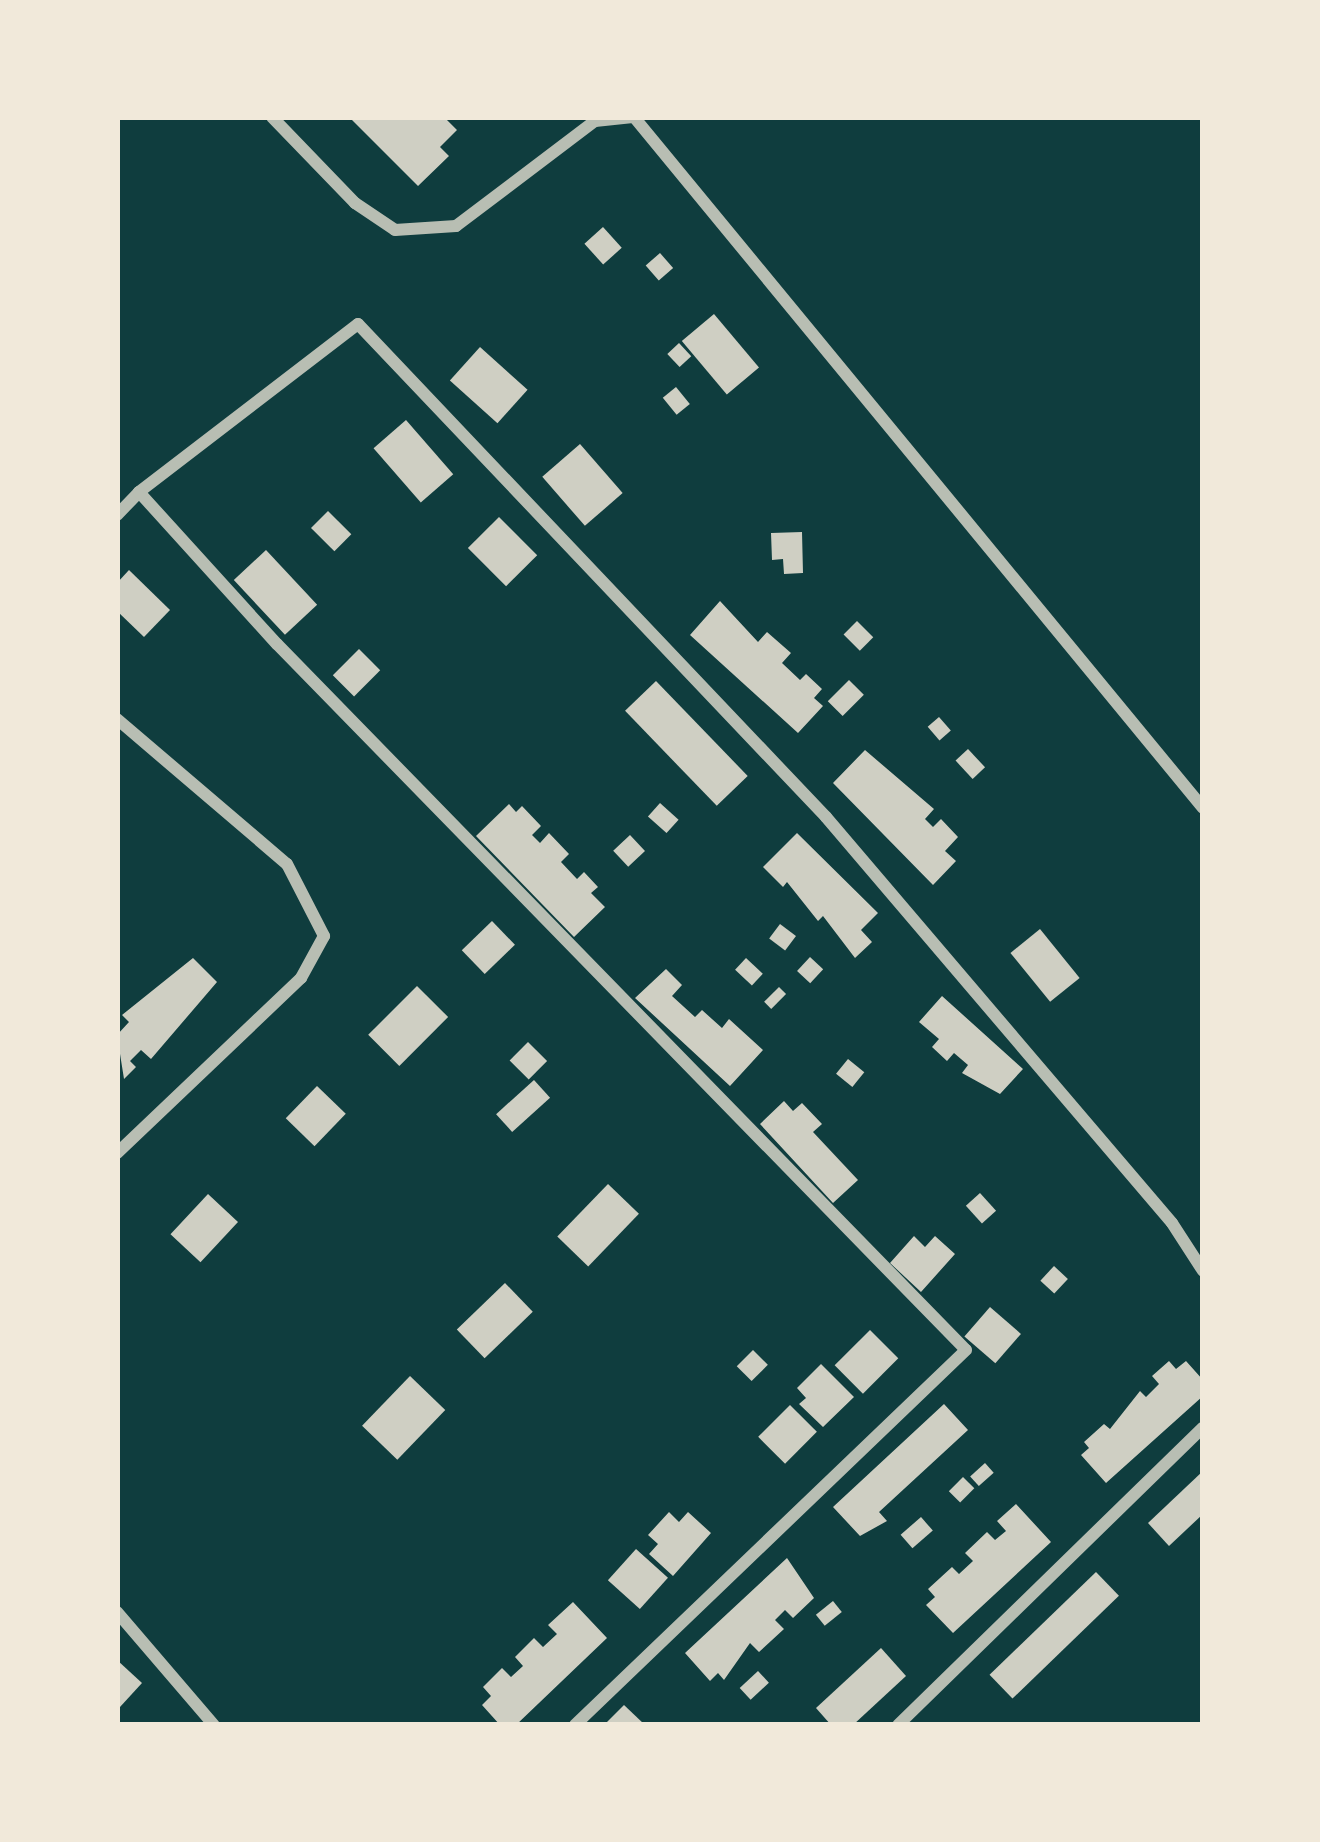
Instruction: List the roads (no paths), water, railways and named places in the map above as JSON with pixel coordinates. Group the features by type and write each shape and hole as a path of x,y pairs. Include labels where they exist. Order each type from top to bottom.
{"street":[{"path":"272,117 356,203 395,230 456,226 595,122 633,117 1203,808"},
{"path":"117,515 139,492 358,324 826,817 1112,1150 1203,1271"},
{"path":"139,492 277,644 966,1350 574,1725"},
{"path":"117,719 287,865 324,936 301,979 117,1153"},
{"path":"898,1725 1203,1427"},
{"path":"117,1612 214,1725"}]}
